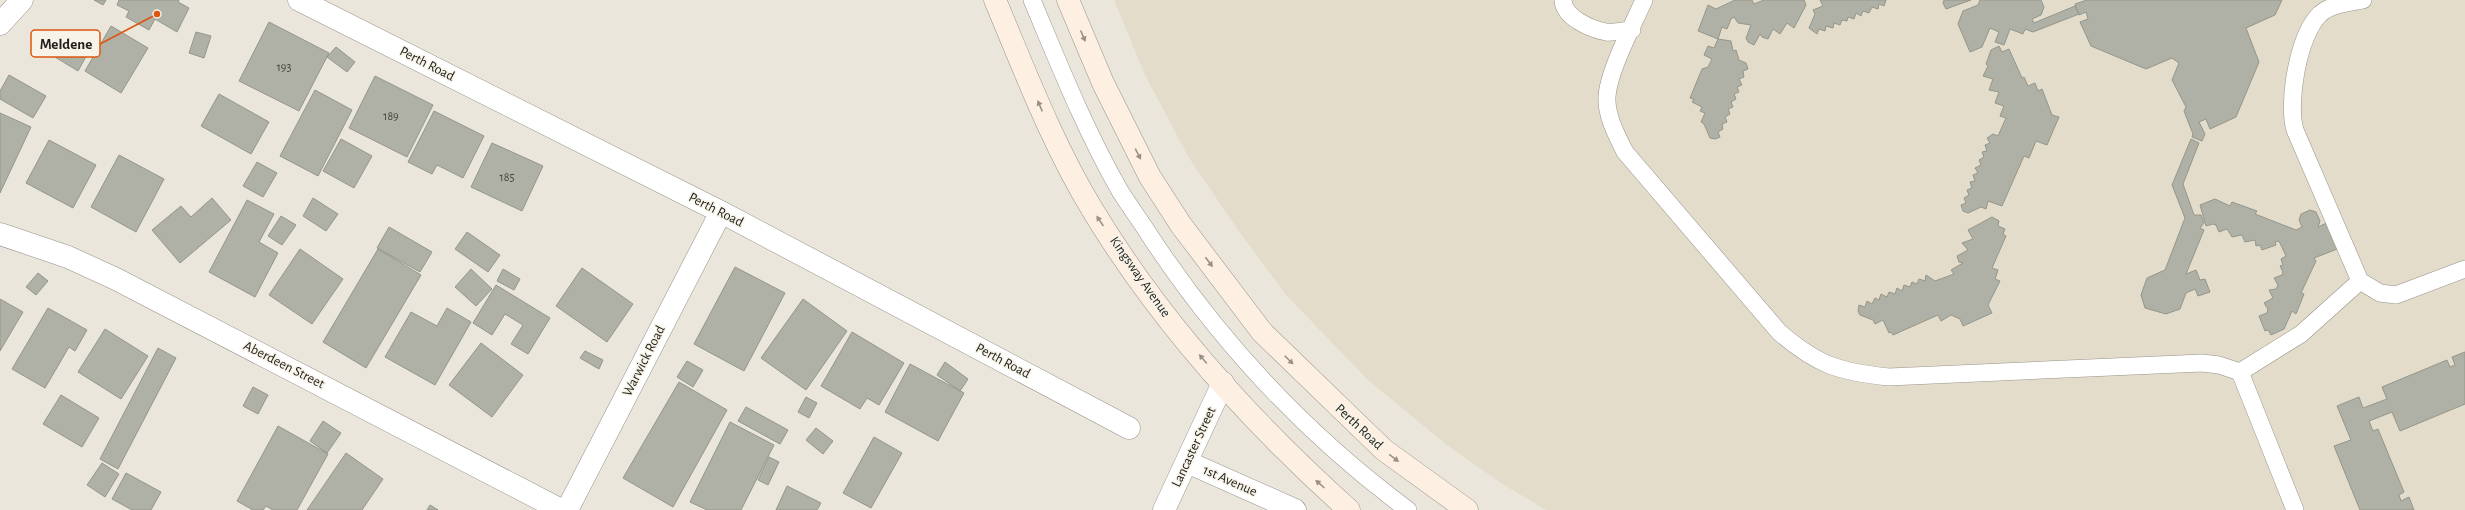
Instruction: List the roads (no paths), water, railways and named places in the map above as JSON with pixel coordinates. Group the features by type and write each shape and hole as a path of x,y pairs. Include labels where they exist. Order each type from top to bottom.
{"main road":[{"name":"Kingsway Avenue","path":"995,0 1049,128 1092,209 1141,281 1234,398 1349,510"},
{"name":"Perth Road","path":"1068,0 1103,83 1150,177 1181,225 1262,332 1384,450 1466,510"}],"street":[{"path":"0,24 22,0"},
{"name":"Perth Road","path":"299,0 721,212 1129,428"},
{"name":"Warwick Road","path":"568,510 721,212"},
{"name":"Aberdeen Street","path":"0,234 68,257 116,279 561,510"},
{"name":"Lancaster Street","path":"1164,510 1223,383"},
{"name":"1st Avenue","path":"1187,462 1295,510"}],"lane":[{"path":"1032,0 1067,83 1120,191 1175,273 1219,329 1299,418 1372,483 1408,510"},
{"path":"1563,0 1572,16 1589,26 1608,32 1632,30"},
{"path":"1644,0 1612,75 1606,98 1613,128 1625,152 1779,332 1800,350 1829,367 1857,374 1889,377 2202,363 2219,365 2240,372 2295,510"},
{"path":"2363,0 2334,6 2321,13 2311,25 2304,44 2291,102 2291,118 2295,130 2360,281 2380,293 2396,295 2465,269"},
{"path":"2240,372 2301,334 2360,281"}],"place":[{"name":"Meldene","path":"157,14"}]}
